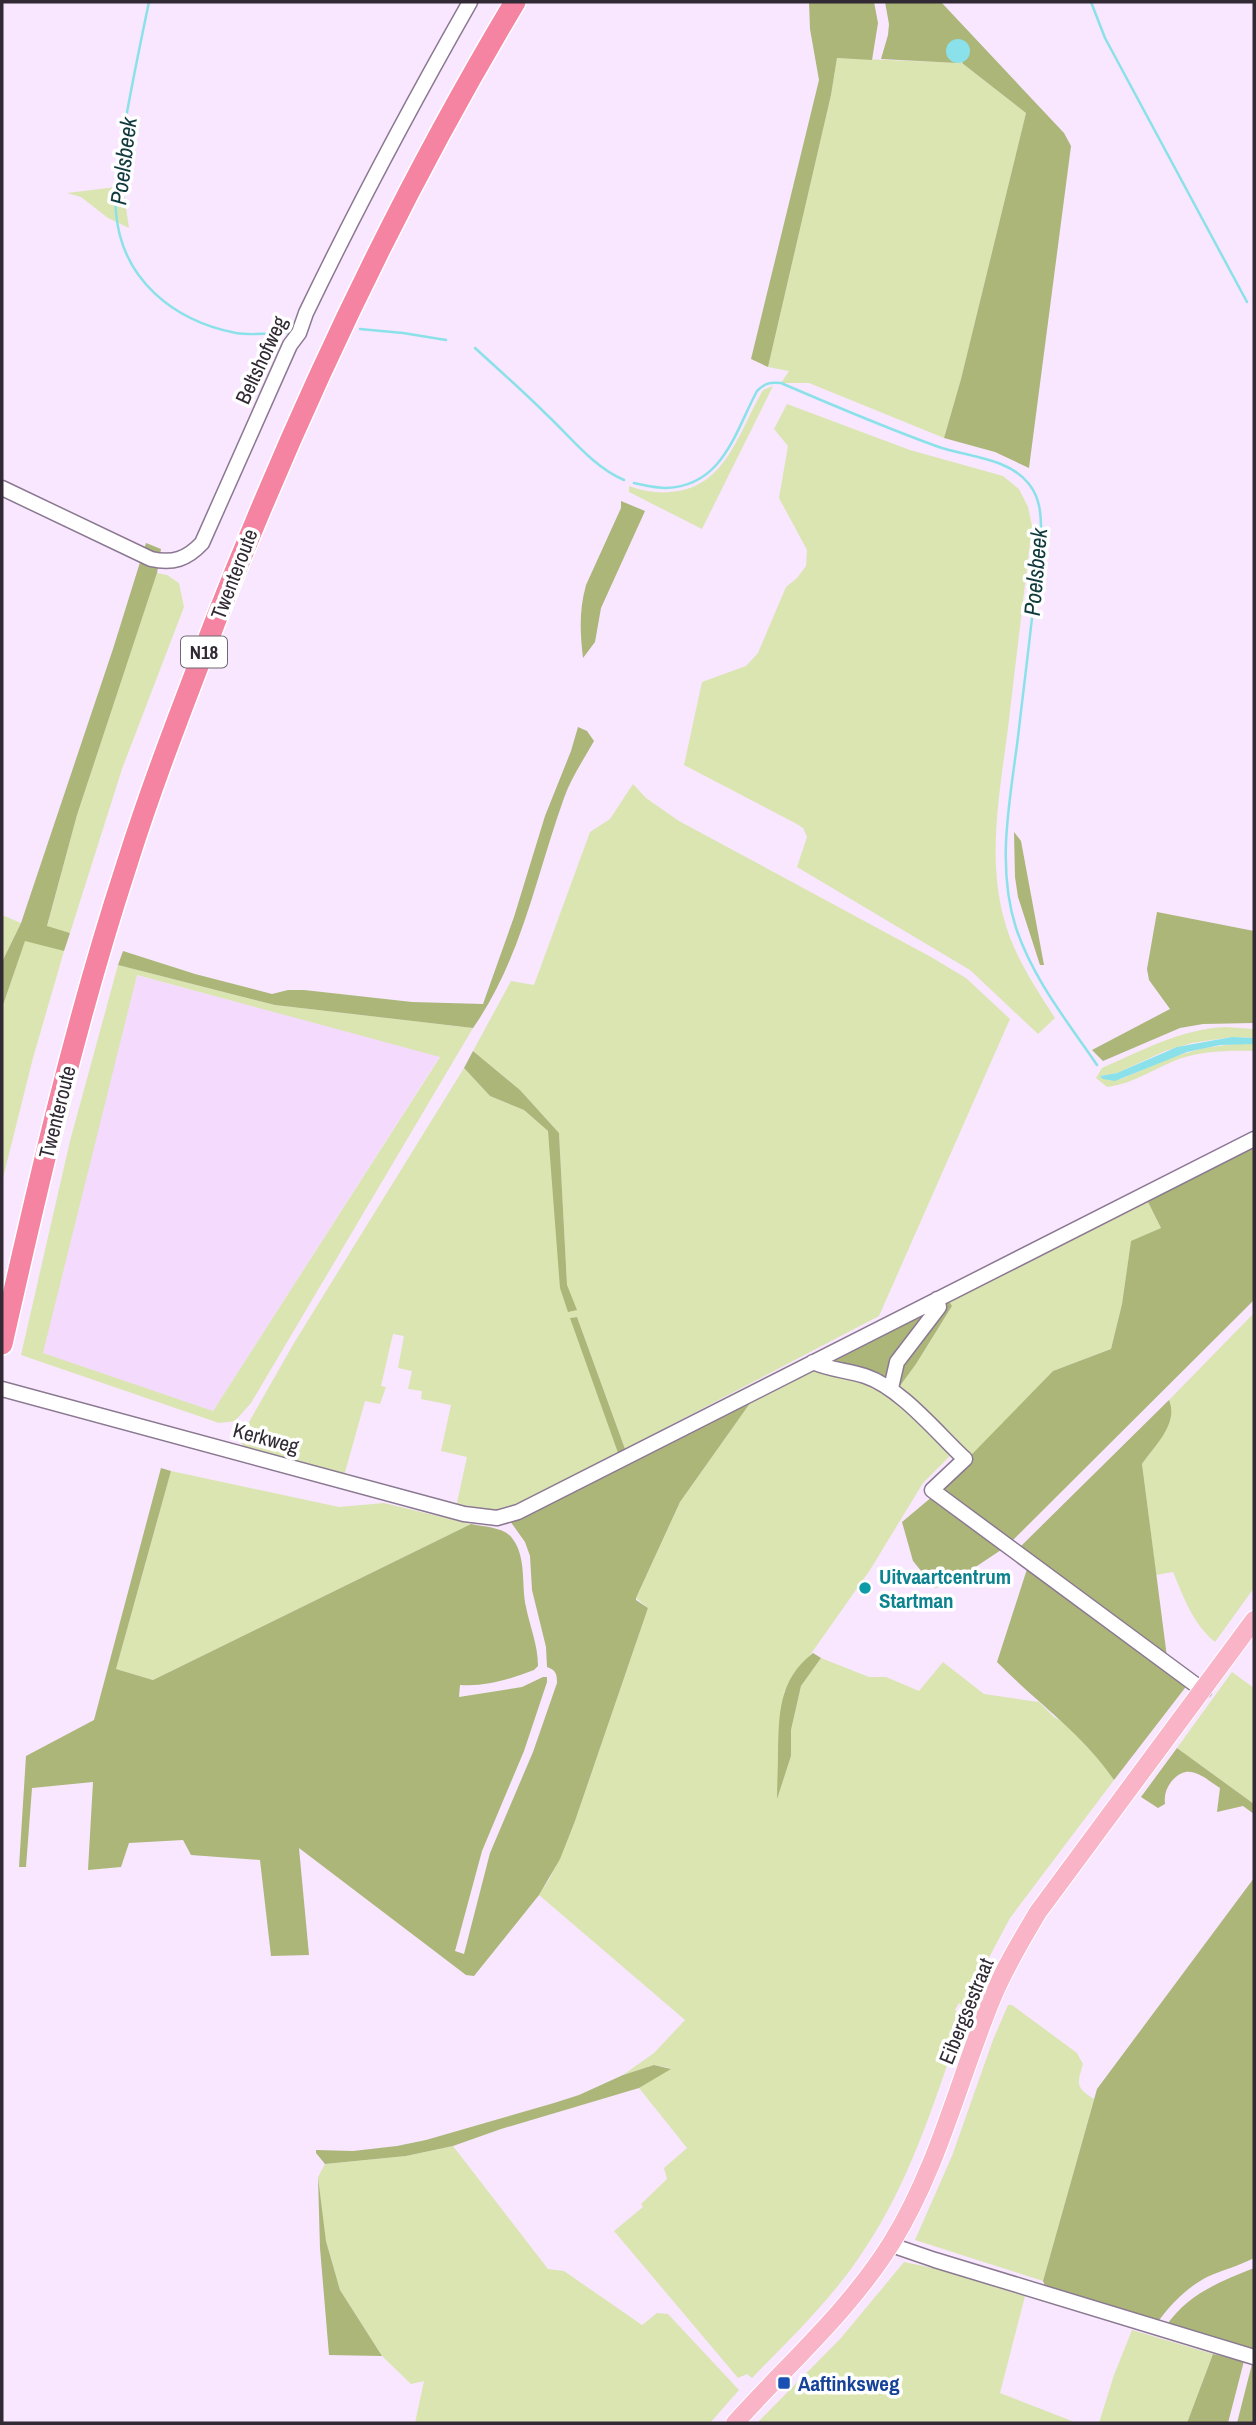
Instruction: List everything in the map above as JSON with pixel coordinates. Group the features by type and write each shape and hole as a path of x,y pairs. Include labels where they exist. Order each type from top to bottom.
{"highway":[{"name":"Twenteroute","path":"2,1282 63,1037 111,864 174,687 242,516 333,314 409,162 499,2"},
{"name":"Twenteroute","path":"2,1344 78,1028 125,867 179,716 259,510 345,319 421,169 515,2"}],"main road":[{"name":"Eibergsestraat","path":"736,2423 824,2329 891,2243 923,2180 954,2105 993,1996 1016,1948 1038,1912 1254,1620"}],"street":[{"name":"Beltshofweg","path":"2,488 151,559 171,562 191,554 197,548 209,530 290,345 299,333 362,197 470,2"},
{"name":"Kerkweg","path":"7,1391 464,1514 498,1518 518,1512 1254,1139"},
{"path":"891,1388 897,1362 939,1307 937,1299"},
{"path":"813,1362 822,1367 865,1376 891,1388 965,1459 932,1490 1204,1691"},
{"path":"891,2243 934,2260 1254,2357"}],"shaded area":[{"path":"136,975 440,1056 213,1411 42,1354"}],"green space":[{"path":"809,2 874,2 878,23 872,60 837,58 831,95 768,367 751,359 819,80 810,29"},
{"path":"885,2 941,2 1064,133 1071,146 1029,468 995,452 944,438 1026,113 962,63 969,52 950,58 957,63 881,59 889,24"},
{"path":"837,58 962,63 1026,113 944,438 809,383 781,383 789,371 768,367 831,95"},
{"path":"116,187 124,194 129,228 108,218 81,197 67,193"},
{"path":"773,386 702,529 629,492 629,486 654,492 678,491 695,486 709,477 731,452 763,390"},
{"path":"787,404 910,450 1003,476 1019,489 1028,507 1032,526 999,800 996,871 1004,919 1013,945 1055,1018 1038,1034 970,970 797,867 807,837 803,828 684,765 702,682 746,666 758,653 786,587 806,566 807,550 779,498 788,446 774,429"},
{"path":"621,501 645,511 601,608 595,642 583,658 581,621 586,585 621,508"},
{"path":"146,543 161,549 157,573 77,815 47,926 70,933 64,951 25,941 2,1008 2,962 21,923"},
{"path":"157,573 167,575 179,583 184,607 122,769 70,933 47,927 77,815"},
{"path":"578,727 587,731 594,741 567,791 516,946 490,1002 473,1028 275,1005 118,965 123,951 195,974 272,994 304,990 412,1002 483,1004 514,917 545,816"},
{"path":"633,784 646,798 679,821 966,978 1010,1019 879,1316 625,1449 577,1317 571,1318 618,1453 494,1516 456,1507 467,1457 441,1451 451,1405 421,1399 422,1391 408,1389 412,1371 398,1368 404,1336 393,1334 381,1386 386,1387 380,1404 365,1401 344,1476 245,1448 240,1441 245,1429 294,1343 464,1068 490,1096 524,1110 548,1131 567,1285 559,1133 520,1090 473,1051 511,981 534,985 590,832 610,819"},
{"path":"1014,832 1021,841 1044,965 1040,965 1018,897"},
{"path":"1157,912 1254,931 1254,1023 1203,1024 1180,1028 1103,1061 1092,1050 1170,1009 1149,980 1147,969"},
{"path":"2,915 21,923 2,962"},
{"path":"25,940 64,951 33,1058 2,1182 2,1008"},
{"path":"118,965 275,1005 473,1028 251,1403 235,1421 219,1423 21,1355 70,1141","holes":["137,975 440,1057 213,1411 43,1353"]},
{"path":"1226,1027 1254,1029 1254,1038 1232,1037 1192,1043 1165,1051 1117,1073 1100,1076 1121,1079 1172,1057 1204,1048 1254,1044 1254,1051 1188,1056 1126,1083 1107,1087 1096,1078 1102,1068 1162,1042 1193,1032"},
{"path":"473,1051 520,1090 559,1133 567,1285 577,1310 568,1312 560,1288 548,1131 524,1110 490,1096 464,1068"},
{"path":"1254,1144 1254,1300 1011,1542 938,1489 1053,1371 1111,1349 1122,1304 1131,1241 1161,1228 1148,1202"},
{"path":"1148,1202 1161,1228 1131,1242 1122,1304 1111,1349 1053,1371 969,1459 897,1390 952,1306 940,1303"},
{"path":"940,1303 950,1303 952,1306 897,1390 901,1366"},
{"path":"928,1309 887,1384 824,1363"},
{"path":"1254,1313 1254,1588 1215,1642 1195,1619 1173,1572 1156,1575 1142,1464 1168,1426 1171,1409 1169,1400"},
{"path":"577,1317 625,1449 618,1453 570,1318"},
{"path":"811,1369 865,1380 886,1389 952,1454 923,1483 870,1570 784,1692 777,1797 791,1756 791,1730 801,1686 821,1658 869,1677 886,1677 919,1691 943,1662 984,1694 1039,1702 1054,1717 1066,1724 1105,1766 1114,1780 1010,1918 984,1967 968,2009 959,2003 955,2010 964,2016 933,2106 909,2166 881,2223 852,2268 796,2333 752,2378 747,2374 738,2378 614,2231 643,2207 641,2204 667,2179 664,2168 687,2148 639,2088 670,2068 654,2065 623,2075 654,2053 685,2020 539,1895 550,1878 575,1821 648,1608 636,1598 680,1502 753,1399"},
{"path":"753,1399 680,1502 636,1598 648,1608 560,1859 539,1895 474,1976 466,1975 299,1848 309,1955 271,1956 260,1860 191,1855 183,1840 129,1843 121,1867 88,1870 93,1782 32,1788 26,1867 19,1867 26,1756 94,1720 161,1468 171,1471 116,1669 153,1680 471,1524 488,1527 508,1534 520,1554 538,1666 534,1670 498,1682 460,1685 459,1697 522,1687 543,1677 547,1677 547,1682 524,1751 482,1851 455,1951 464,1954 490,1853 533,1752 557,1683 555,1673 547,1667 546,1647 532,1590 530,1556 525,1542 510,1521"},
{"path":"1169,1400 1171,1418 1168,1426 1142,1464 1167,1657 1019,1548"},
{"path":"171,1471 339,1507 384,1503 471,1524 153,1680 116,1669"},
{"path":"933,1496 1004,1548 959,1578 935,1588 913,1561 902,1522"},
{"path":"1028,1566 1188,1684 1114,1780 1074,1733 997,1662"},
{"path":"813,1653 821,1658 801,1686 791,1730 791,1756 777,1799 779,1726 783,1699 793,1675 801,1663"},
{"path":"1232,1672 1254,1688 1254,1804 1177,1748"},
{"path":"1177,1748 1254,1804 1254,1814 1243,1806 1217,1812 1220,1788 1196,1773 1177,1776 1166,1792 1165,1804 1158,1808 1141,1797"},
{"path":"1254,1878 1254,2258 1199,2281 1179,2297 1157,2323 1046,2288 1043,2281 1097,2089"},
{"path":"1008,2005 1012,2005 1077,2053 1083,2064 1080,2087 1094,2099 1043,2281 915,2240 952,2156"},
{"path":"654,2065 671,2069 639,2088 453,2146 406,2156 325,2164 316,2153 316,2150 353,2151 426,2140 579,2095 623,2075"},
{"path":"453,2146 548,2269 564,2271 642,2325 657,2313 668,2314 739,2390 710,2423 415,2423 424,2381 411,2384 382,2356 340,2290 326,2241 318,2177 325,2164 406,2156"},
{"path":"318,2177 326,2241 340,2290 382,2356 329,2355 320,2248"},
{"path":"904,2262 938,2269 1025,2296 1000,2393 1077,2423 757,2423 841,2338"},
{"path":"1254,2268 1254,2353 1166,2326 1194,2297"},
{"path":"1132,2330 1213,2354 1187,2423 1099,2423"},
{"path":"1213,2354 1244,2361 1228,2423 1187,2423"},
{"path":"1252,2364 1254,2423 1237,2423"}],"water":[{"path":"958,39 966,43 970,51 966,59 958,63 950,59 946,51 950,43"},
{"path":"1232,1037 1254,1038 1254,1044 1220,1045 1187,1052 1115,1081 1100,1076 1117,1073 1177,1047"}],"waterway":[{"name":"Poelsbeek","path":"149,2 117,177 116,213 120,237 140,277 155,294 192,319 236,333 290,332"},
{"path":"1091,2 1105,38 1247,302"},
{"name":"Poelsbeek","path":"360,329 446,340"},
{"name":"Poelsbeek","path":"475,348 592,459 624,480"},
{"name":"Poelsbeek","path":"634,483 666,488 685,485 701,478 725,454 757,391 765,385 781,383 936,446 1010,468 1033,489 1038,500 1041,530 1006,833 1007,881 1010,904 1023,947 1052,999 1097,1065"}],"place":[{"name":"Uitvaartcentrum Startman","path":"865,1588"},
{"name":"Aaftinksweg","path":"784,2383"}]}
